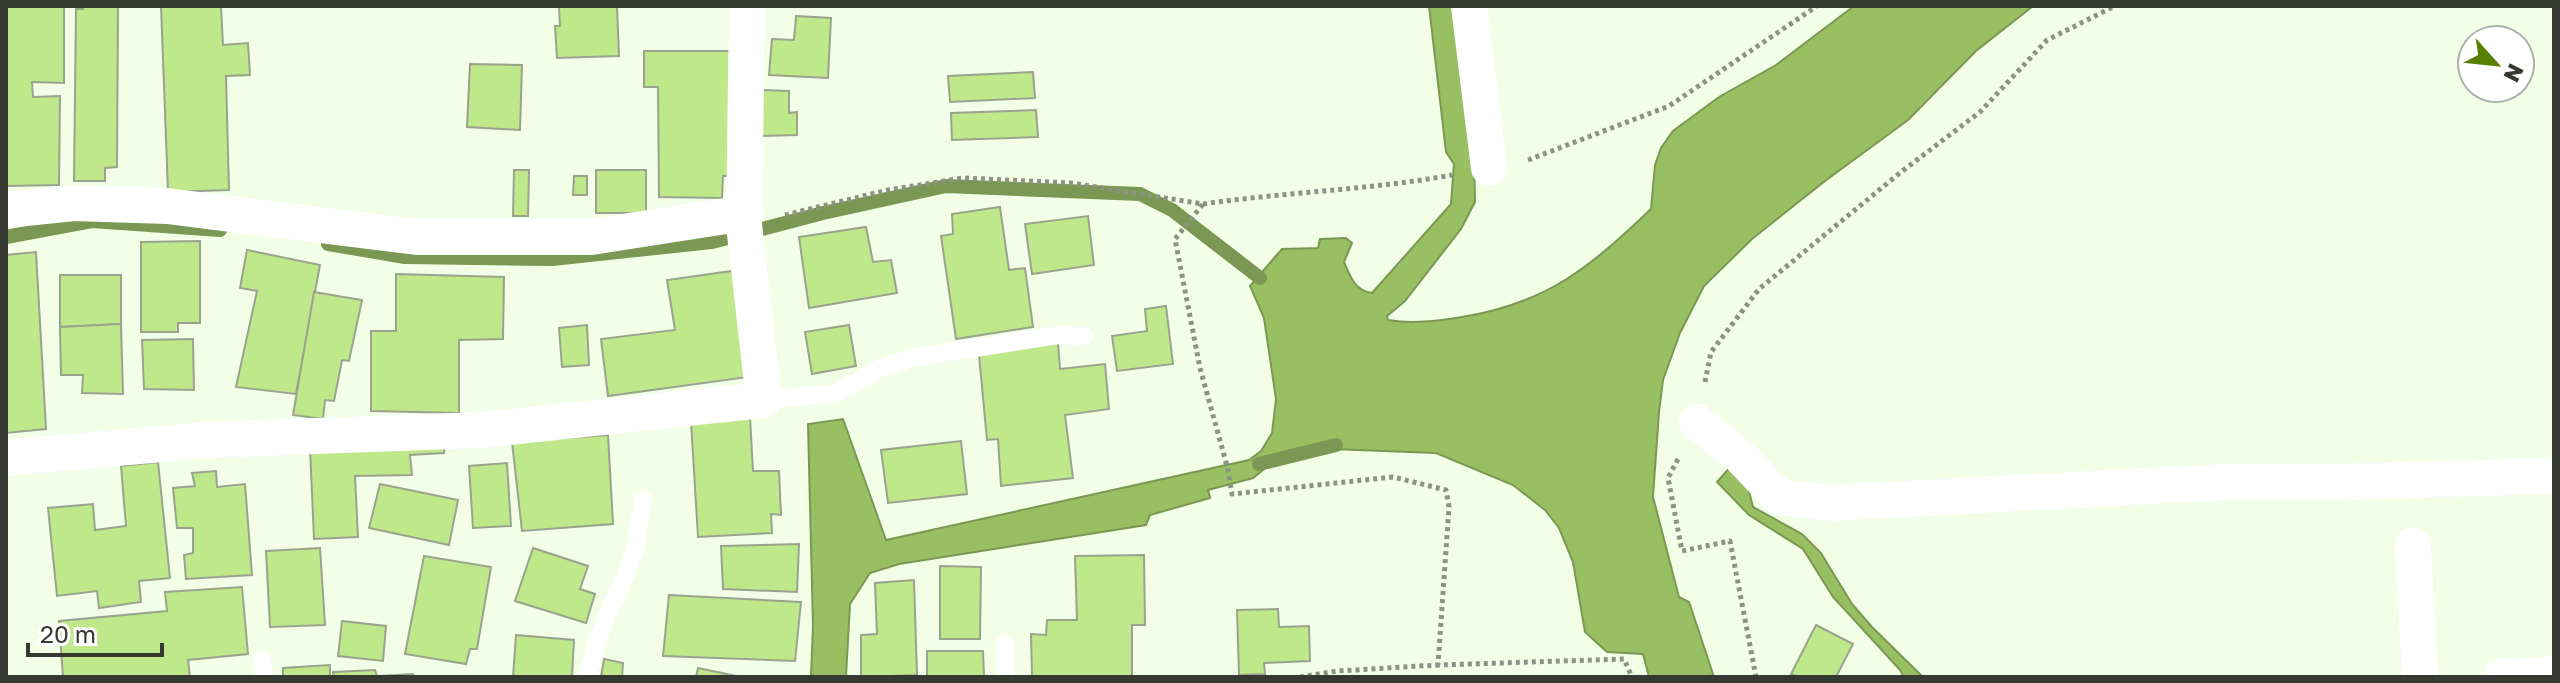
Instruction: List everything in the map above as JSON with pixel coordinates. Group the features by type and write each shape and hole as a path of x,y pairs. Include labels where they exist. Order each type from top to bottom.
{"street":[{"path":"6,458 206,440 482,430 764,400 744,219 747,6"},
{"path":"1469,6 1489,168"},
{"path":"6,210 74,203 167,206 417,237 591,237 744,219"},
{"path":"1697,422 1740,456 1779,497 1829,503 2225,482 2554,476"},
{"path":"2413,546 2420,677"},
{"path":"2501,677 2554,674"}],"lane":[{"path":"764,400 837,393 881,368 912,358 1059,335 1084,336"},
{"path":"587,677 598,638 635,552 643,500"},
{"path":"1005,644 1005,677"}],"path":[{"path":"1756,677 1730,541 1682,551 1668,478 1697,422 1711,352 1759,289 1901,172 1980,112 2047,40 2115,6"},
{"path":"744,219 963,178 1071,183 1203,204 1175,239 1200,368 1232,494 1393,477 1446,490 1449,507 1438,665"},
{"path":"1300,677 1337,671 1438,665 1624,659 1632,677"}],"shaded area":[{"path":"1429,6 1456,6 1474,151 1475,202 1461,229 1405,301 1387,316 1388,320 1434,321 1492,311 1544,292 1566,280 1651,209 1655,165 1661,148 1673,131 1719,97 1776,65 1854,6 2033,6 1976,51 1908,120 1752,239 1704,286 1680,333 1663,380 1653,497 1679,597 1689,602 1714,677 1649,677 1643,654 1607,652 1585,632 1573,562 1559,528 1545,510 1513,485 1436,453 1304,448 1279,457 1253,478 1208,490 1210,498 1150,515 1146,525 899,564 870,573 850,604 846,677 811,677 813,626 808,424 843,419 886,540 1249,460 1261,451 1272,433 1276,399 1264,318 1250,286 1282,249 1318,248 1320,239 1346,238 1352,243 1344,262 1357,286 1372,293 1451,204 1454,164 1446,152"},
{"path":"1740,456 1753,507 1802,534 1821,553 1852,604 1923,677 1903,677 1901,671 1833,597 1803,549 1749,515 1717,482"}],"building":[{"path":"6,6 64,6 64,83 32,82 33,97 60,96 59,185 6,186"},
{"path":"83,6 118,6 117,167 105,168 105,181 74,181 76,9 83,9"},
{"path":"161,6 221,6 223,45 248,43 250,75 226,76 229,190 168,192"},
{"path":"559,6 617,6 619,56 557,58 555,26 560,26"},
{"path":"796,16 831,18 828,78 769,75 772,39 794,40"},
{"path":"644,51 732,51 732,176 723,176 722,198 659,197 658,87 644,87"},
{"path":"470,64 522,65 520,130 467,127"},
{"path":"1033,72 1035,98 950,102 948,76"},
{"path":"762,90 789,91 789,113 797,112 797,135 762,136"},
{"path":"1036,110 1038,137 952,140 951,113"},
{"path":"514,170 529,170 528,216 513,216"},
{"path":"596,170 646,170 646,213 596,213"},
{"path":"574,176 587,176 587,195 573,195"},
{"path":"1000,207 1009,270 1025,268 1033,327 956,339 941,236 953,234 952,214"},
{"path":"1088,216 1094,265 1032,274 1025,224"},
{"path":"866,227 873,262 891,260 897,293 809,308 799,237"},
{"path":"200,241 200,323 178,323 178,332 141,332 141,242"},
{"path":"247,250 320,265 296,394 236,387 257,291 240,288"},
{"path":"36,252 46,429 6,433 6,255"},
{"path":"732,271 748,377 608,396 601,339 675,330 667,280"},
{"path":"396,274 504,277 503,339 459,340 459,413 371,411 371,331 396,331"},
{"path":"60,275 121,275 121,324 60,327"},
{"path":"314,292 362,300 349,361 342,360 334,401 325,400 323,419 293,415"},
{"path":"1166,306 1173,364 1117,371 1112,336 1147,331 1145,309"},
{"path":"121,324 123,394 82,393 83,375 61,375 60,327"},
{"path":"587,325 589,365 562,367 559,328"},
{"path":"849,325 856,366 812,374 805,332"},
{"path":"193,339 194,390 144,389 142,340"},
{"path":"1058,343 1060,369 1105,364 1109,409 1065,415 1073,478 1001,486 998,439 987,440 979,355"},
{"path":"750,417 753,471 779,471 781,515 771,514 772,533 698,537 691,421"},
{"path":"608,435 613,524 522,531 512,442"},
{"path":"961,441 967,494 888,503 881,450"},
{"path":"445,442 444,453 410,455 412,475 355,476 358,537 314,539 310,448"},
{"path":"158,462 170,578 139,581 141,602 99,608 97,591 57,596 48,508 93,504 95,530 126,526 121,466"},
{"path":"507,463 511,526 473,528 469,466"},
{"path":"216,471 217,487 245,484 252,575 186,579 184,555 193,553 193,528 177,528 173,488 195,486 192,473"},
{"path":"380,484 458,500 449,545 369,528"},
{"path":"799,544 797,592 723,589 721,546"},
{"path":"320,548 325,625 270,627 266,551"},
{"path":"533,548 588,566 580,589 595,594 586,623 515,601"},
{"path":"1144,555 1145,625 1132,625 1132,677 1032,677 1031,634 1046,635 1047,620 1077,620 1075,556"},
{"path":"424,556 491,567 477,649 470,649 466,664 405,654"},
{"path":"940,566 981,567 980,639 940,639"},
{"path":"914,580 917,675 861,677 861,635 877,634 875,583"},
{"path":"242,587 248,654 188,660 190,677 63,677 59,621 167,611 165,592"},
{"path":"669,595 801,602 795,661 663,656"},
{"path":"1278,609 1279,627 1309,626 1310,661 1264,663 1265,674 1239,675 1237,610"},
{"path":"342,621 386,626 383,661 338,656"},
{"path":"1816,625 1853,644 1836,677 1797,677 1791,674"},
{"path":"516,635 574,640 572,677 513,677"},
{"path":"927,651 983,651 984,677 927,677"},
{"path":"604,659 623,663 622,677 601,677"},
{"path":"330,665 330,677 283,677 283,668"},
{"path":"698,668 741,677 696,677"},
{"path":"375,670 377,676 413,674 413,677 334,677 333,672"}],"waterway":[{"path":"328,244 405,257 552,259 712,242 946,186 1140,194 1172,210 1260,278"},
{"path":"6,237 92,221 220,230"},
{"path":"1259,464 1336,445"}]}
